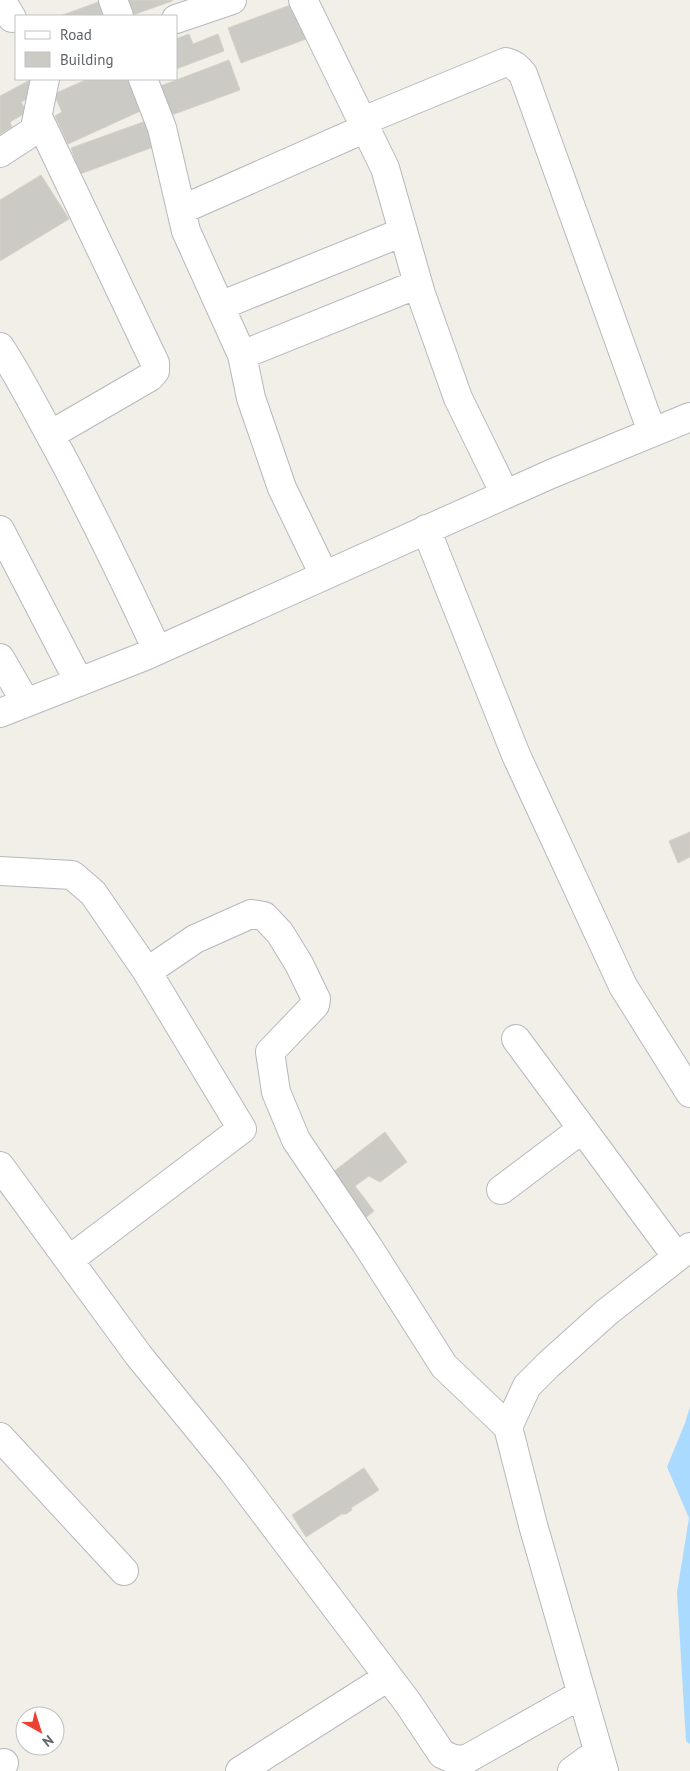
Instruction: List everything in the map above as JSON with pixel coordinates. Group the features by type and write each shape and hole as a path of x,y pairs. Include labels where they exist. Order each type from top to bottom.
{"street":[{"path":"113,0 119,15"},
{"path":"178,18 232,0"},
{"path":"304,0 385,168 418,284 458,398 505,494"},
{"path":"181,210 364,124 506,62 513,63 523,74 652,432"},
{"path":"0,153 32,132 35,128 45,80"},
{"path":"143,80 162,128 186,231 242,355 251,398 282,488 324,575"},
{"path":"38,118 155,363 155,371 150,377 50,434"},
{"path":"220,306 403,232"},
{"path":"242,355 418,284"},
{"path":"0,347 14,368 50,434 111,552 157,650"},
{"path":"0,713 157,650 505,494 690,417"},
{"path":"426,529 516,755 623,986 690,1093"},
{"path":"0,530 79,682"},
{"path":"0,658 26,703"},
{"path":"0,871 72,875 93,893 146,970 242,1129 69,1260"},
{"path":"146,970 151,969 195,939 251,914 264,916 280,933 298,964 316,999 314,1005 270,1052 276,1092 296,1140 367,1245 444,1366 508,1427 533,1525 601,1762 572,1771"},
{"path":"508,1427 527,1386 607,1312 683,1252 582,1129 516,1039"},
{"path":"501,1190 582,1129"},
{"path":"0,1166 139,1356 233,1471 408,1703 442,1754 453,1759 465,1760 582,1694"},
{"path":"0,1437 124,1571"},
{"path":"240,1771 388,1677"}],"water":[{"path":"690,1407 690,1744 686,1741 677,1592 689,1518 667,1467"}],"building":[{"path":"124,0 172,0 133,15 130,15"},
{"path":"101,1 107,15 63,15"},
{"path":"293,4 306,39 241,63 228,28"},
{"path":"189,34 193,44 218,34 224,51 178,68 178,38"},
{"path":"229,60 240,90 169,116 158,87"},
{"path":"30,80 32,80 39,93 21,102 27,112 10,122 12,127 0,134 0,96"},
{"path":"86,80 133,80 147,108 68,144 55,116 62,112 54,94"},
{"path":"146,121 156,146 80,174 71,148"},
{"path":"41,175 69,219 0,261 0,200"},
{"path":"690,832 690,857 678,863 669,841"},
{"path":"385,1132 407,1162 380,1182 369,1176 355,1186 374,1211 358,1224 324,1179"},
{"path":"364,1468 379,1490 351,1508 352,1510 346,1514 342,1514 306,1537 292,1515"}]}
